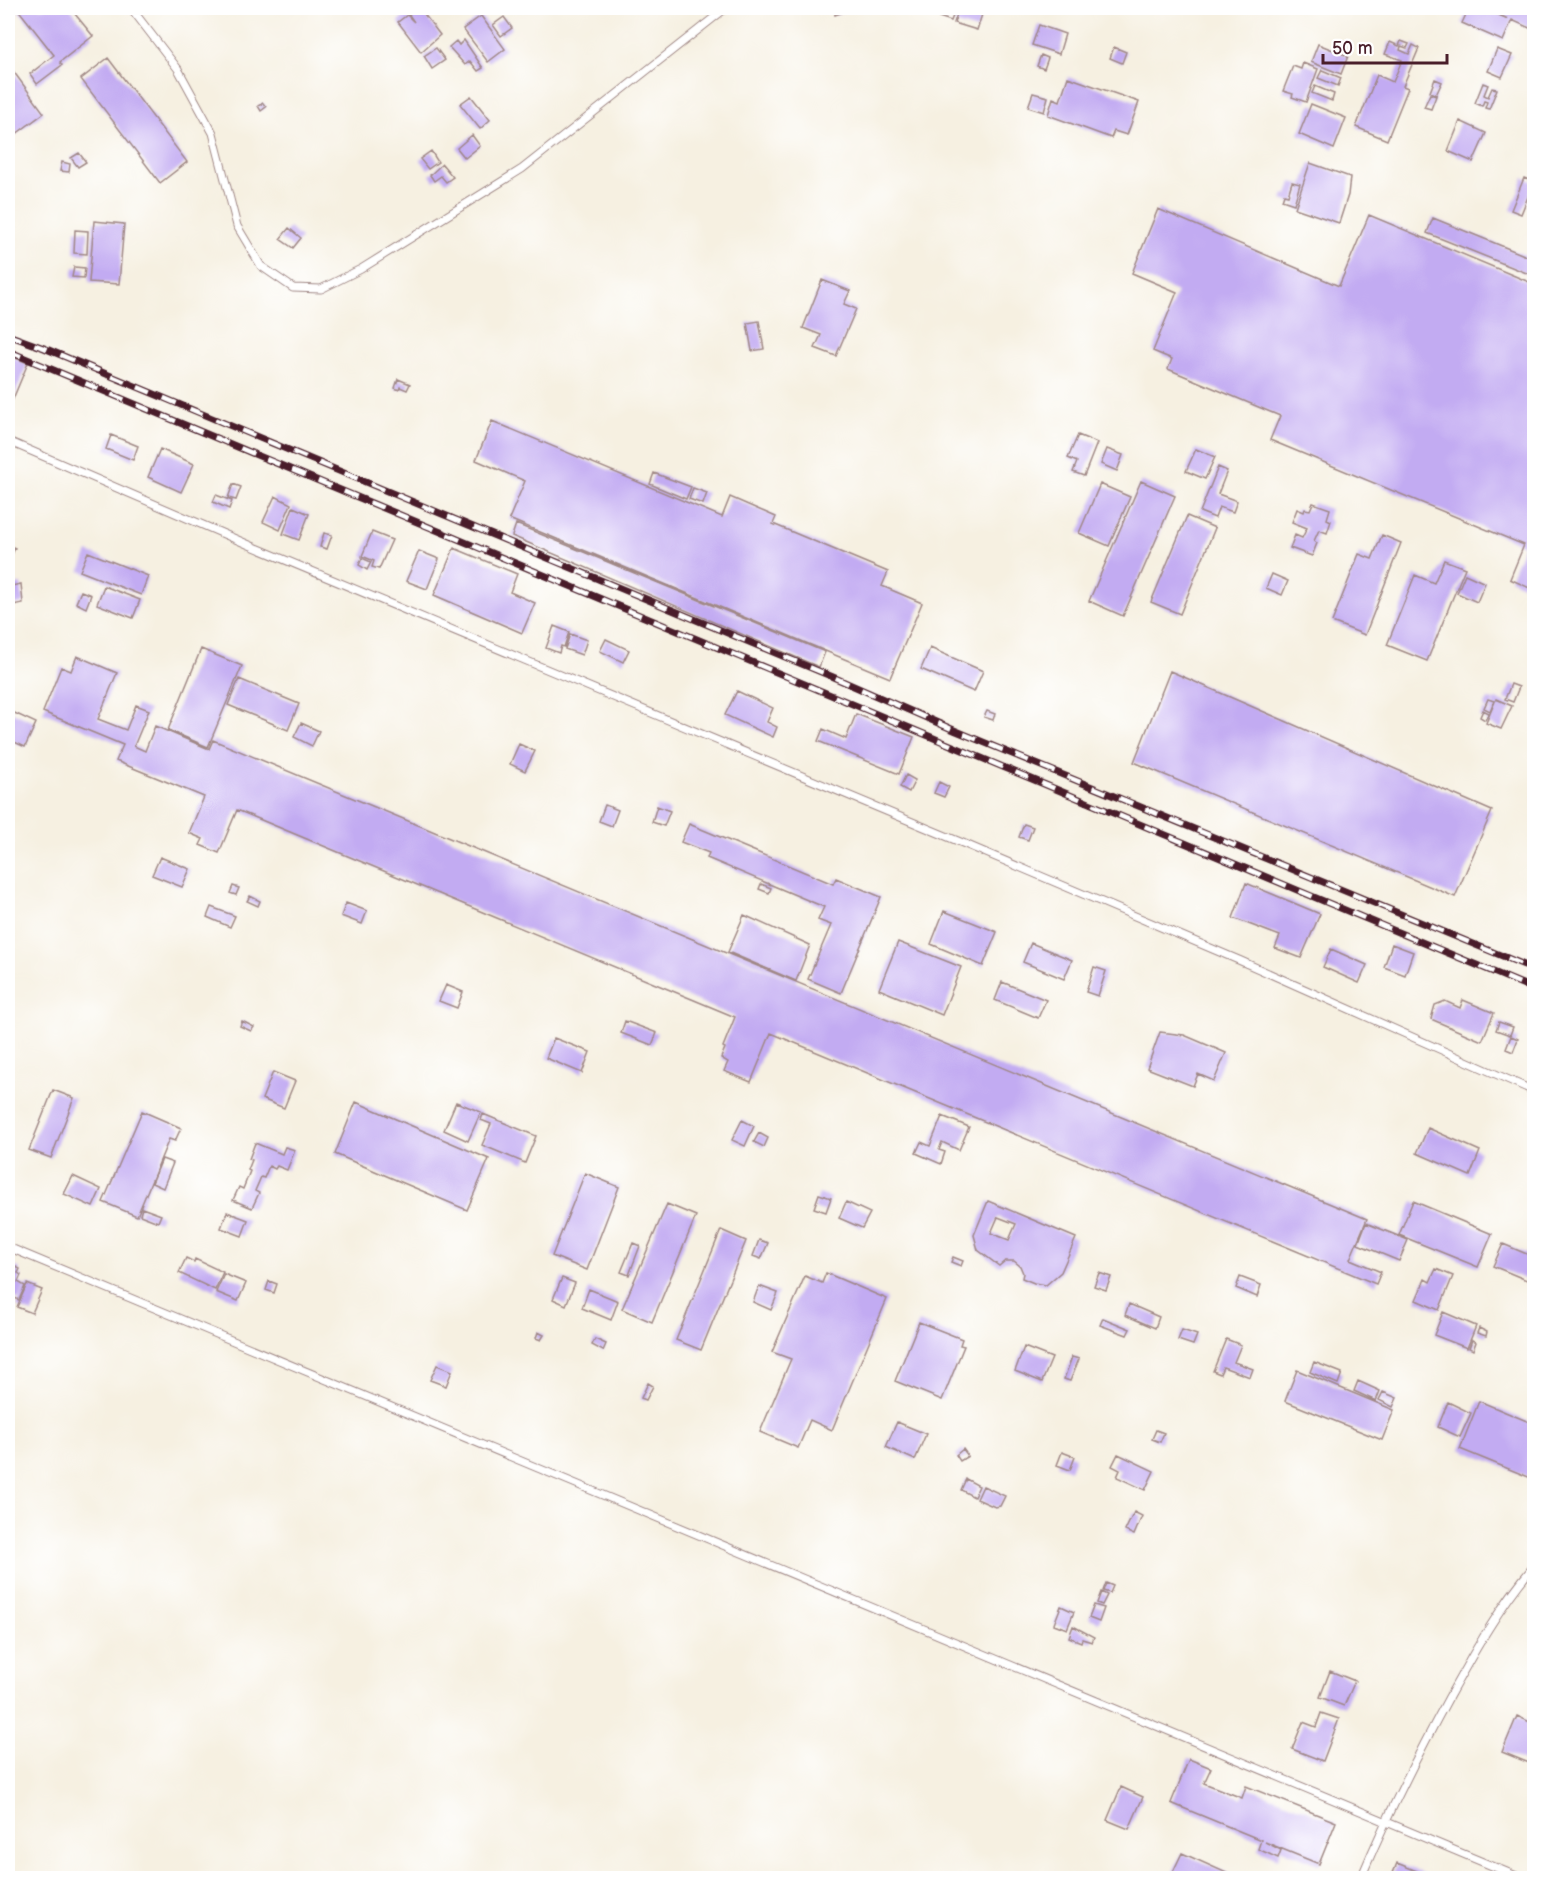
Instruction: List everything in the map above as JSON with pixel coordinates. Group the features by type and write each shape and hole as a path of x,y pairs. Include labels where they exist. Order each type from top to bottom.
{"lane":[{"path":"130,8 178,69 213,133 237,226 261,266 293,288 321,289 361,269 522,169 726,8"},
{"path":"8,441 247,544 1009,862 1241,961 1534,1091"},
{"path":"8,1247 1521,1878"},
{"path":"1360,1878 1401,1786 1474,1653 1517,1586 1534,1566"}],"building":[{"path":"17,8 70,8 93,36 60,62 62,65 37,84 30,74 54,55"},
{"path":"413,8 422,8 440,35 421,52 398,22 407,15 414,22 407,12"},
{"path":"453,8 465,8 457,13"},
{"path":"845,8 846,11 835,15 834,10"},
{"path":"926,8 956,8 951,21 924,12"},
{"path":"959,8 984,8 977,30 954,23"},
{"path":"1469,8 1482,8 1508,19 1484,8 1534,8 1534,30 1512,20 1503,41 1462,23"},
{"path":"481,16 505,49 488,62 463,29"},
{"path":"504,17 512,28 501,36 493,25"},
{"path":"1039,25 1065,34 1059,54 1032,45"},
{"path":"464,40 483,68 478,71 470,61 465,65 449,47 456,41 459,45"},
{"path":"1401,41 1409,44 1407,48 1401,46 1400,50 1409,54 1413,45 1419,48 1403,86 1408,88 1387,140 1356,127 1377,75 1393,82 1402,60 1385,54 1390,42 1399,46"},
{"path":"1318,44 1348,56 1341,74 1311,62"},
{"path":"1114,47 1126,52 1122,63 1110,58"},
{"path":"436,48 445,60 432,69 424,56"},
{"path":"1497,49 1512,55 1502,77 1488,71"},
{"path":"1041,55 1048,58 1044,69 1037,66"},
{"path":"108,58 187,162 160,183 81,79"},
{"path":"1303,63 1318,69 1306,102 1283,91 1293,66 1301,69"},
{"path":"8,64 44,113 8,140"},
{"path":"1322,70 1341,78 1338,86 1318,78"},
{"path":"1068,77 1139,102 1127,135 1114,131 1111,138 1048,115 1053,98 1060,101"},
{"path":"1435,79 1442,82 1436,95 1430,92"},
{"path":"1483,83 1488,85 1484,95 1488,97 1492,88 1497,89 1489,109 1485,108 1487,102 1484,101 1482,106 1475,103"},
{"path":"1315,86 1334,94 1332,101 1312,93"},
{"path":"1033,93 1048,97 1044,112 1028,107"},
{"path":"1430,94 1436,96 1431,109 1424,107"},
{"path":"471,96 490,120 480,129 460,104"},
{"path":"263,103 266,107 261,111 258,106"},
{"path":"1311,104 1346,118 1334,149 1299,134"},
{"path":"1460,121 1486,133 1473,162 1448,151"},
{"path":"472,135 480,146 465,158 457,148"},
{"path":"431,151 438,162 428,169 420,159"},
{"path":"79,153 86,162 78,167 71,158"},
{"path":"62,162 70,164 69,172 60,171"},
{"path":"1310,163 1350,177 1348,195 1339,223 1295,208"},
{"path":"442,164 453,177 446,182 441,176 434,181 430,175"},
{"path":"1524,178 1534,182 1521,214 1511,210"},
{"path":"1292,182 1300,184 1294,204 1282,200 1284,194 1288,195"},
{"path":"1158,209 1339,286 1369,215 1534,284 1534,590 1510,579 1524,545 1270,440 1280,416 1168,369 1172,359 1153,351 1177,292 1132,273"},
{"path":"1433,218 1534,259 1534,276 1427,233"},
{"path":"94,221 124,224 119,284 89,282"},
{"path":"289,228 301,238 293,248 280,239"},
{"path":"75,230 88,231 87,254 74,253"},
{"path":"74,267 85,268 84,278 72,277"},
{"path":"822,280 850,291 844,304 856,309 836,356 815,348 821,335 803,328"},
{"path":"759,321 764,349 752,351 747,323"},
{"path":"8,355 28,363 8,411"},
{"path":"398,379 410,384 407,390 400,387 399,390 395,388"},
{"path":"492,421 722,517 730,497 776,517 773,524 888,572 882,586 922,603 890,678 509,519 525,481 476,460"},
{"path":"111,435 138,446 133,460 106,449"},
{"path":"1078,435 1097,443 1084,476 1073,472 1077,462 1068,458"},
{"path":"160,449 194,464 181,492 148,477"},
{"path":"1107,449 1123,455 1117,471 1101,464"},
{"path":"1196,449 1215,457 1205,479 1186,471"},
{"path":"1218,467 1227,471 1218,494 1237,501 1233,512 1219,507 1215,518 1200,512"},
{"path":"654,473 691,487 686,499 650,484"},
{"path":"1141,481 1175,496 1123,616 1089,601"},
{"path":"233,484 241,487 236,500 228,498"},
{"path":"1100,484 1130,497 1109,546 1079,533"},
{"path":"693,488 707,493 703,504 689,499"},
{"path":"216,495 232,501 229,509 213,502"},
{"path":"275,496 291,504 280,530 263,522"},
{"path":"1313,503 1330,509 1327,519 1331,521 1327,533 1319,530 1314,541 1317,543 1312,556 1290,548 1295,535 1302,538 1307,528 1292,522 1297,509 1304,512 1305,509 1310,510"},
{"path":"293,507 309,514 299,540 283,534"},
{"path":"1187,516 1215,528 1180,614 1151,602"},
{"path":"516,524 825,652 819,667 512,536"},
{"path":"372,532 392,540 379,569 372,567 374,561 362,556"},
{"path":"324,533 332,535 327,549 320,547"},
{"path":"1382,535 1401,543 1365,635 1332,622 1359,554 1372,559"},
{"path":"8,545 15,548 10,559 8,558"},
{"path":"454,548 517,574 510,592 535,603 522,633 434,595"},
{"path":"419,551 439,559 427,589 406,581"},
{"path":"88,552 148,576 141,595 80,571"},
{"path":"362,558 371,562 367,570 359,565"},
{"path":"1444,560 1465,568 1427,661 1387,645 1415,575 1434,583"},
{"path":"1272,574 1288,581 1282,595 1266,588"},
{"path":"1465,574 1485,583 1477,602 1457,593"},
{"path":"21,584 23,603 13,605 11,586"},
{"path":"104,586 140,600 133,618 97,604"},
{"path":"81,591 91,595 86,608 76,603"},
{"path":"554,626 569,632 564,647 561,646 559,653 546,648"},
{"path":"570,634 587,640 582,655 565,649"},
{"path":"606,639 629,650 623,662 600,651"},
{"path":"930,648 983,671 974,692 921,669"},
{"path":"201,649 242,666 208,747 168,730"},
{"path":"77,656 117,673 98,719 126,730 136,705 149,710 134,746 145,751 155,726 209,749 213,740 1367,1219 1350,1259 1381,1272 1376,1284 771,1033 751,1082 724,1071 728,1062 721,1058 725,1048 723,1047 735,1017 237,810 219,853 200,845 203,839 189,833 204,797 116,761 123,745 43,712 61,667 71,671"},
{"path":"1170,671 1492,811 1455,897 1134,762"},
{"path":"239,679 299,704 288,730 228,705"},
{"path":"1511,684 1519,687 1513,702 1505,699"},
{"path":"737,691 773,708 767,722 777,727 773,737 725,715"},
{"path":"1488,699 1494,701 1490,711 1484,708"},
{"path":"1496,699 1512,706 1501,729 1486,723"},
{"path":"8,710 36,723 25,747 8,739"},
{"path":"1483,710 1489,713 1485,720 1480,717"},
{"path":"987,711 995,714 993,720 984,717"},
{"path":"856,714 914,737 899,774 818,741 823,729 846,739"},
{"path":"301,723 319,731 312,746 294,737"},
{"path":"519,744 535,751 525,771 510,764"},
{"path":"906,775 915,780 909,792 900,787"},
{"path":"939,782 949,787 944,797 934,793"},
{"path":"605,805 618,810 612,826 599,821"},
{"path":"657,806 670,811 664,826 652,822"},
{"path":"689,824 833,884 836,878 881,897 841,993 808,979 831,925 818,920 824,907 707,858 709,853 681,842"},
{"path":"1024,824 1033,827 1028,840 1019,837"},
{"path":"160,857 190,869 182,887 152,875"},
{"path":"1246,883 1320,914 1301,958 1275,948 1280,936 1233,918"},
{"path":"761,884 771,888 769,893 759,889"},
{"path":"233,886 239,888 236,895 230,893"},
{"path":"250,896 260,901 258,906 247,901"},
{"path":"346,903 367,911 362,924 341,916"},
{"path":"211,907 235,916 230,927 207,917"},
{"path":"944,911 997,932 983,966 931,944"},
{"path":"744,915 810,945 796,981 728,952"},
{"path":"898,942 961,967 942,1015 879,989"},
{"path":"1031,943 1072,960 1064,979 1023,962"},
{"path":"1392,944 1413,952 1405,975 1384,967"},
{"path":"1331,949 1367,965 1359,983 1323,967"},
{"path":"1094,967 1106,971 1098,996 1086,992"},
{"path":"1002,982 1046,1000 1038,1018 995,1000"},
{"path":"446,985 463,992 457,1008 439,1001"},
{"path":"1463,1000 1494,1013 1482,1041 1431,1019 1435,1005 1445,1001 1460,1008"},
{"path":"242,1021 254,1027 251,1031 240,1026"},
{"path":"625,1021 657,1033 652,1045 621,1033"},
{"path":"1499,1022 1513,1027 1510,1035 1496,1030"},
{"path":"1160,1032 1184,1035 1226,1053 1214,1081 1198,1074 1193,1086 1147,1068"},
{"path":"1511,1036 1518,1039 1513,1052 1506,1049"},
{"path":"554,1038 590,1052 582,1073 546,1058"},
{"path":"273,1072 295,1081 284,1108 262,1099"},
{"path":"53,1090 74,1098 51,1158 29,1150"},
{"path":"356,1102 489,1159 467,1210 335,1154"},
{"path":"456,1102 481,1112 468,1141 444,1130"},
{"path":"142,1111 181,1128 175,1141 169,1139 137,1216 103,1202"},
{"path":"483,1114 536,1136 525,1163 482,1145 491,1124 481,1120"},
{"path":"942,1116 969,1127 959,1150 942,1142 939,1150 945,1152 941,1164 916,1153 921,1142 930,1146"},
{"path":"742,1120 754,1126 745,1146 732,1140"},
{"path":"1428,1128 1480,1151 1470,1176 1417,1153"},
{"path":"759,1133 768,1138 764,1147 754,1142"},
{"path":"255,1143 282,1154 285,1147 295,1150 287,1170 269,1166 255,1191 259,1193 252,1208 233,1200 239,1187 243,1189 250,1171 248,1170 252,1160 249,1159"},
{"path":"162,1159 173,1163 163,1188 152,1183"},
{"path":"585,1173 619,1187 587,1270 552,1256"},
{"path":"73,1176 101,1189 93,1207 64,1194"},
{"path":"819,1194 831,1198 826,1212 814,1208"},
{"path":"988,1201 1076,1238 1061,1272 1046,1285 1022,1278 1023,1273 1020,1266 1014,1261 1005,1261 999,1266 978,1250 974,1235","holes":["998,1217 1016,1224 1009,1240 991,1233"]},
{"path":"1413,1201 1492,1234 1478,1267 1399,1235"},
{"path":"846,1202 870,1213 862,1228 839,1218"},
{"path":"667,1204 696,1216 652,1322 622,1309"},
{"path":"142,1208 161,1215 158,1222 140,1215"},
{"path":"227,1212 248,1220 242,1236 221,1228"},
{"path":"1366,1223 1408,1240 1399,1261 1358,1244"},
{"path":"721,1230 746,1241 701,1350 676,1340"},
{"path":"759,1240 768,1243 761,1259 753,1256"},
{"path":"633,1243 640,1246 629,1275 621,1272"},
{"path":"1503,1244 1534,1257 1534,1283 1493,1266"},
{"path":"953,1257 963,1261 961,1266 951,1262"},
{"path":"186,1258 194,1262 195,1259 223,1272 215,1290 179,1273"},
{"path":"16,1267 20,1269 18,1273 21,1275 18,1282 25,1286 19,1300 10,1296 12,1292 8,1290 8,1269 14,1272"},
{"path":"1436,1269 1453,1276 1439,1310 1416,1300 1425,1279 1430,1282"},
{"path":"826,1273 887,1299 832,1430 810,1420 798,1448 760,1432 791,1359 772,1352 805,1276 822,1283"},
{"path":"1099,1273 1111,1277 1106,1290 1094,1286"},
{"path":"224,1274 246,1283 238,1301 216,1292"},
{"path":"1240,1277 1261,1285 1257,1297 1236,1288"},
{"path":"562,1278 575,1283 566,1305 553,1299"},
{"path":"269,1281 277,1284 274,1293 266,1290"},
{"path":"27,1284 42,1290 32,1313 17,1307"},
{"path":"759,1286 778,1293 771,1310 753,1302"},
{"path":"589,1289 618,1301 611,1320 582,1308"},
{"path":"1129,1304 1159,1317 1155,1328 1125,1315"},
{"path":"1443,1312 1476,1326 1467,1348 1434,1335"},
{"path":"1103,1318 1130,1329 1127,1335 1100,1325"},
{"path":"919,1322 962,1339 960,1345 964,1346 942,1400 895,1381"},
{"path":"1479,1328 1487,1332 1486,1336 1477,1333"},
{"path":"1182,1330 1197,1335 1193,1345 1178,1340"},
{"path":"538,1332 544,1335 541,1340 536,1338"},
{"path":"595,1339 606,1344 603,1351 592,1345"},
{"path":"1226,1339 1241,1345 1234,1362 1253,1369 1250,1377 1223,1367 1220,1374 1213,1371"},
{"path":"1472,1340 1476,1342 1473,1350 1469,1348"},
{"path":"1024,1347 1052,1358 1042,1382 1015,1371"},
{"path":"1072,1357 1079,1359 1070,1381 1064,1379"},
{"path":"1314,1362 1342,1373 1338,1384 1310,1372"},
{"path":"437,1365 452,1371 446,1386 430,1380"},
{"path":"1297,1370 1394,1410 1382,1440 1285,1401"},
{"path":"1358,1381 1380,1391 1376,1401 1354,1391"},
{"path":"648,1383 653,1386 646,1400 641,1398"},
{"path":"1383,1392 1397,1398 1393,1407 1379,1400"},
{"path":"1479,1401 1534,1424 1534,1471 1531,1478 1460,1449"},
{"path":"1448,1402 1471,1413 1460,1437 1438,1427"},
{"path":"897,1422 926,1434 915,1460 886,1447"},
{"path":"1156,1430 1164,1433 1160,1442 1152,1439"},
{"path":"963,1449 968,1456 960,1461 956,1455"},
{"path":"1062,1452 1075,1457 1070,1470 1057,1465"},
{"path":"1118,1454 1154,1471 1145,1490 1117,1477 1120,1470 1112,1466"},
{"path":"966,1479 979,1486 974,1497 961,1490"},
{"path":"983,1486 1005,1496 1000,1506 995,1507 977,1499"},
{"path":"1134,1512 1142,1516 1134,1535 1125,1531"},
{"path":"1106,1583 1113,1586 1110,1593 1103,1591"},
{"path":"1101,1592 1107,1595 1102,1605 1097,1603"},
{"path":"1094,1605 1104,1608 1099,1622 1089,1618"},
{"path":"1061,1606 1074,1612 1067,1629 1054,1624"},
{"path":"1073,1626 1094,1637 1092,1642 1082,1639 1081,1642 1069,1637"},
{"path":"1330,1671 1355,1681 1344,1706 1320,1697"},
{"path":"1321,1713 1339,1719 1323,1761 1292,1749 1303,1722 1316,1727"},
{"path":"1517,1716 1534,1724 1534,1765 1502,1752"},
{"path":"1189,1759 1211,1768 1204,1783 1242,1798 1246,1786 1336,1822 1319,1864 1265,1842 1281,1850 1278,1858 1258,1849 1261,1840 1171,1803"},
{"path":"1121,1787 1143,1797 1129,1829 1107,1820"},
{"path":"1182,1853 1229,1874 1227,1878 1170,1878"},
{"path":"1397,1863 1434,1878 1391,1878"}],"railway":[{"path":"8,335 833,677 954,730 1534,969"},
{"path":"8,351 1534,989"}]}
